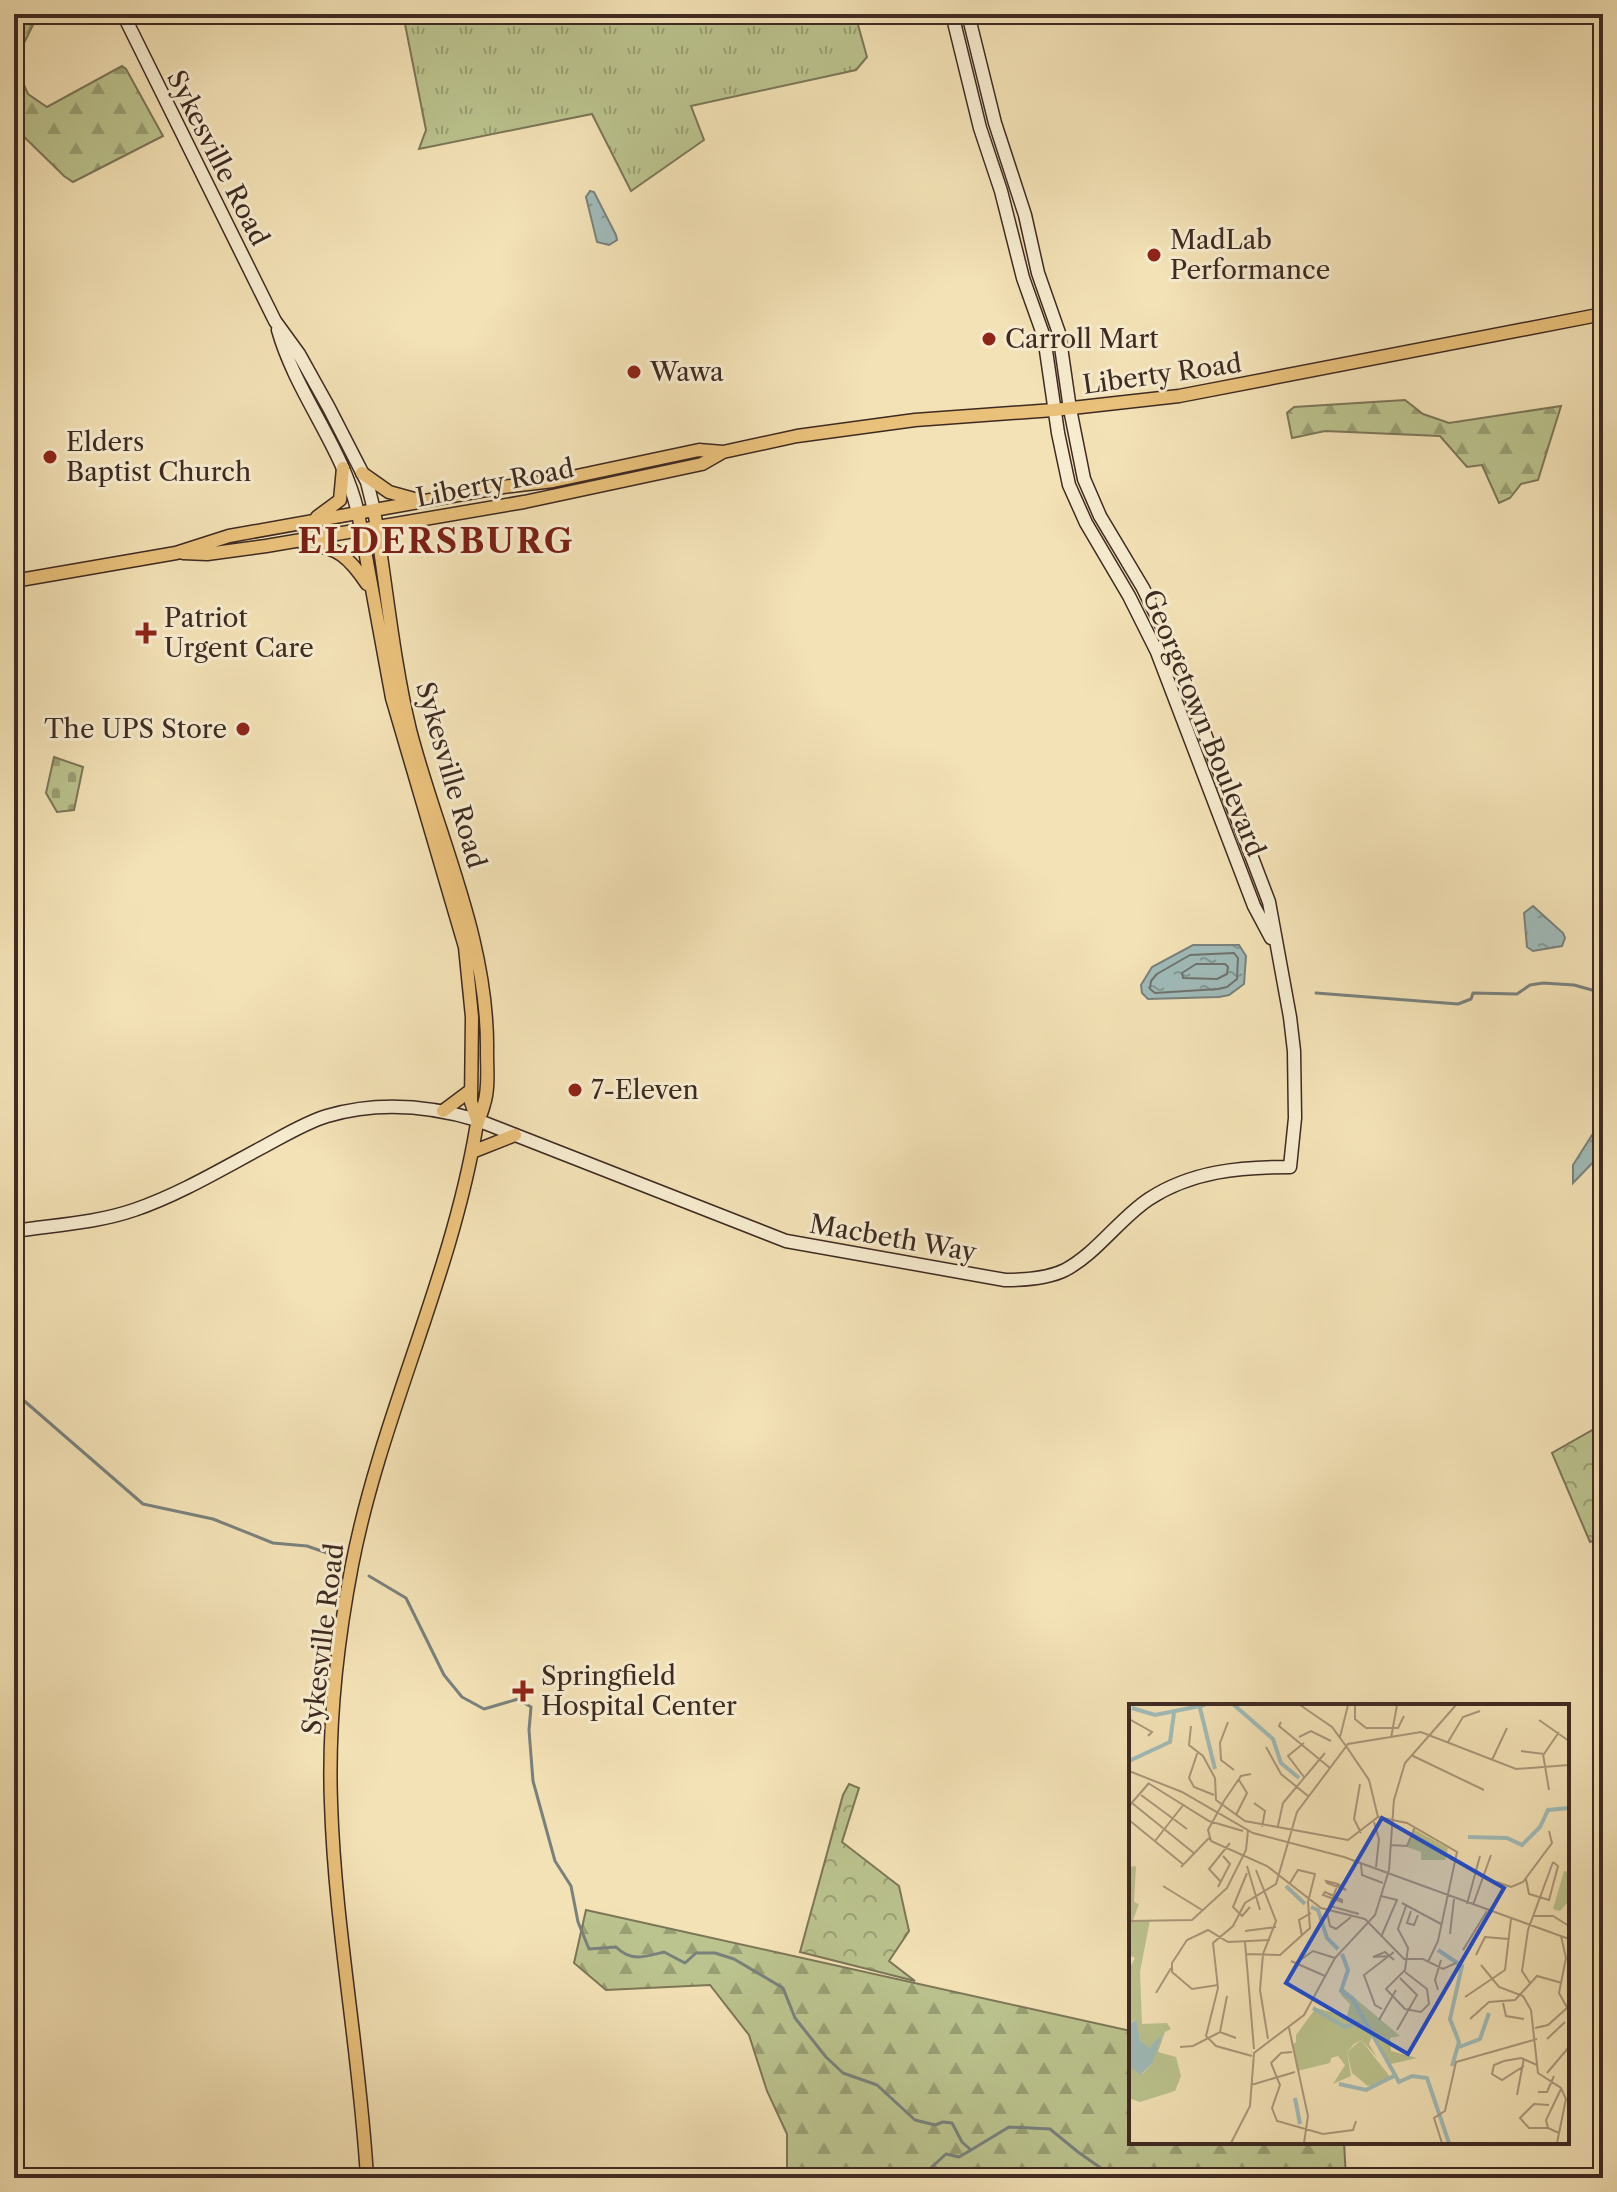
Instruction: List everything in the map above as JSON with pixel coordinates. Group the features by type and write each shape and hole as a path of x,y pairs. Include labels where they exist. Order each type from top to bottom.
{"main road":[{"name":"Liberty Road","path":"14,581 176,553 229,536 553,481 699,450 723,452 797,436 915,420 1070,409 1233,387 1603,314"},
{"name":"Liberty Road","path":"176,553 207,554 266,546 524,502 702,464 723,452"},
{"path":"307,522 340,500 343,468"},
{"path":"362,473 389,492 425,501"},
{"name":"Sykesville Road","path":"367,2178 332,1828 331,1753 337,1662 365,1504 384,1436 449,1244 477,1120 485,1102 487,1078 487,1026 481,972 469,918 409,722 374,510"},
{"name":"Sykesville Road","path":"358,513 402,738 465,947 472,1017 471,1102 477,1120"},
{"path":"266,546 286,550 317,546 336,551 353,563 371,589"},
{"path":"443,1111 471,1090"},
{"path":"472,1152 515,1135"}],"street":[{"name":"Sykesville Road","path":"123,14 275,321 304,361 362,473 374,510"},
{"name":"Georgetown Boulevard","path":"952,14 980,128 1001,191 1023,278 1044,337 1065,468 1076,503 1157,652 1254,906 1275,944"},
{"name":"Georgetown Boulevard","path":"968,14 995,123 1025,215 1038,273 1059,333 1079,461 1090,497 1143,588 1171,645 1269,902 1294,1051 1295,1118 1290,1167"},
{"name":"Sykesville Road","path":"275,321 286,360 343,468 358,513"},
{"name":"Macbeth Way","path":"14,1231 135,1209 174,1193 325,1117 373,1106 408,1106 477,1120 786,1241 1005,1280 1026,1280 1064,1270 1087,1253 1122,1219 1171,1186 1218,1170 1290,1167"}],"green space":[{"path":"403,14 855,14 867,57 856,70 691,106 704,140 631,191 592,114 419,149 426,130"},
{"path":"14,25 33,25 14,63"},
{"path":"14,63 28,94 47,107 122,66 163,136 73,182 14,127"},
{"path":"1405,400 1423,414 1449,423 1561,406 1538,480 1521,484 1510,498 1499,503 1482,465 1467,467 1440,436 1325,431 1292,438 1287,413 1294,407"},
{"path":"54,757 83,767 74,810 57,812 46,793"},
{"path":"1603,1424 1603,1537 1590,1542 1552,1453"},
{"path":"849,1784 859,1788 842,1842 899,1886 909,1931 889,1961 915,1981 800,1952 843,1795"},
{"path":"586,1910 1129,2031 1129,2144 1344,2144 1346,2178 784,2178 787,2173 787,2134 767,2091 749,2035 710,1985 606,1990 574,1963"}],"water":[{"path":"590,191 594,192 616,235 617,240 609,245 597,242 586,197"},
{"path":"1533,906 1563,933 1562,946 1533,951 1527,947 1524,913"},
{"path":"1193,945 1239,945 1246,956 1244,984 1229,995 1219,997 1148,999 1142,993 1141,985 1152,967"},
{"path":"1592,1135 1603,1136 1603,1152 1573,1183 1573,1165"}],"waterway":[{"path":"1316,993 1458,1004 1471,999 1473,993 1517,994 1530,985 1543,983 1574,985 1603,993"},
{"path":"14,1392 143,1504 213,1519 273,1543 307,1546 336,1556"},
{"path":"369,1576 406,1598 444,1675 462,1697 484,1709 518,1699 531,1707 529,1730 533,1781 555,1861 571,1886 578,1922 589,1949 616,1947 627,1955 638,1957 664,1952 685,1963 696,1953 715,1953 734,1959 783,1988 795,2018 843,2073 877,2085 915,2120 935,2125 952,2123 962,2142 971,2150 1009,2127 1050,2129 1115,2178"},
{"path":"920,2178 946,2154 959,2157 971,2150"}],"place":[{"name":"MadLab Performance","path":"1154,255"},
{"name":"Carroll Mart","path":"989,339"},
{"name":"Wawa","path":"634,372"},
{"name":"Elders Baptist Church","path":"50,457"},
{"name":"Patriot Urgent Care","path":"146,633"},
{"name":"The UPS Store","path":"243,729"},
{"name":"7-Eleven","path":"575,1090"},
{"name":"Springfield Hospital Center","path":"523,1691"}],"district":[{"name":"ELDERSBURG","path":"436,541"}]}
